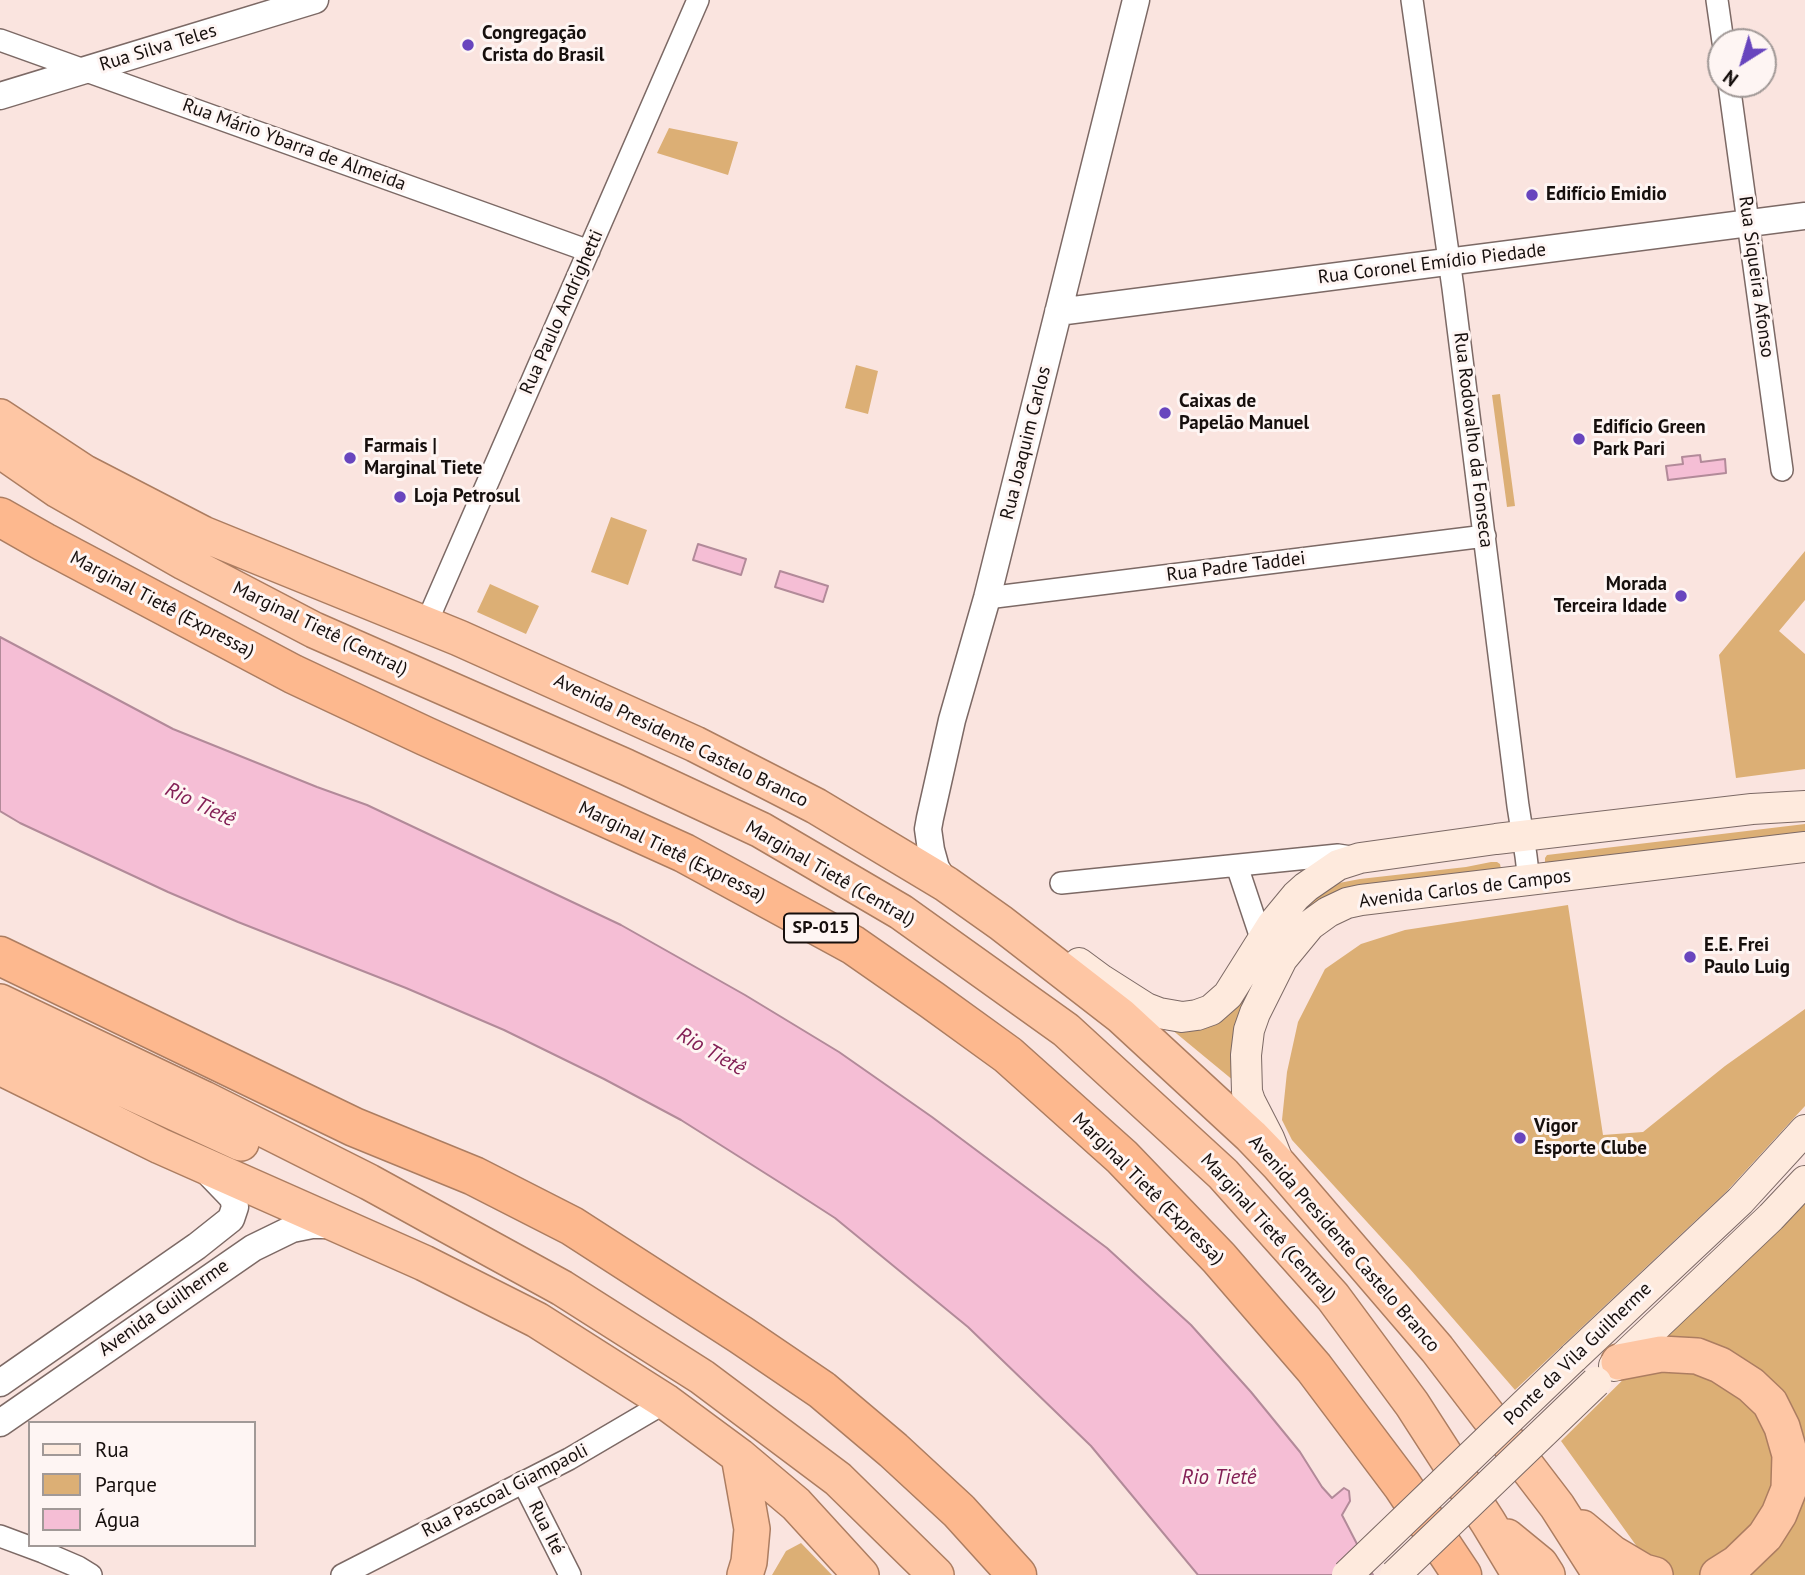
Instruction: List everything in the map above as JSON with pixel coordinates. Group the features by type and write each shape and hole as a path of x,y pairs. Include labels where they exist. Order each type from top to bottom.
{"highway":[{"name":"Avenida Presidente Castelo Branco","path":"0,417 85,473 203,534 426,624 695,744 816,806 946,884 1001,923 1121,1016 1279,1165 1437,1349 1558,1506 1601,1575"},
{"name":"Marginal Tietê (Central)","path":"0,450 58,491 184,562 314,630 626,767 761,831 901,912 1066,1030 1223,1174 1333,1297 1412,1404 1520,1575"},
{"path":"0,489 18,503 138,574 258,640 293,674"},
{"name":"Marginal Tietê (Expressa)","path":"0,517 293,674 684,853 853,945 1008,1055 1122,1157 1227,1268 1314,1368 1402,1485 1462,1575"},
{"path":"203,534 232,559 256,574 596,740 626,767"},
{"path":"0,956 354,1127 474,1176 572,1226 822,1390 959,1511 1017,1575"},
{"path":"0,1002 204,1099 369,1182 562,1288 702,1377 838,1479 936,1575"},
{"path":"0,1032 304,1172 369,1182"},
{"path":"0,1068 160,1146 341,1224 537,1320 666,1402 739,1456 796,1504 861,1575"},
{"path":"1607,1372 1661,1354 1697,1356 1720,1365 1751,1385 1770,1403 1782,1427 1790,1455 1789,1489 1779,1514 1765,1536 1737,1563 1718,1575"},
{"path":"739,1456 752,1528 745,1575"},
{"path":"1558,1506 1612,1553 1644,1572 1655,1575"},
{"path":"1488,1521 1540,1564 1547,1575"}],"main road":[{"path":"1752,809 1783,789 1805,785"},
{"path":"1001,923 1026,922 1102,980 1146,1008 1182,1017 1205,1013 1223,1001 1287,906 1306,887 1338,865 1360,858 1522,836 1752,809 1805,806"},
{"name":"Avenida Carlos de Campos","path":"1279,1165 1247,1092 1245,1055 1255,1013 1282,959 1295,941 1328,912 1361,900 1805,846"},
{"name":"Ponte da Vila Guilherme","path":"1347,1575 1740,1201 1805,1130"},
{"name":"Ponte da Vila Guilherme","path":"1395,1575 1771,1217 1805,1181"}],"street":[{"name":"Rua Silva Teles","path":"0,96 315,0"},
{"name":"Rua Paulo Andrighetti","path":"426,624 698,0"},
{"name":"Rua Joaquim Carlos","path":"946,884 933,859 928,828 952,720 987,598 1136,0"},
{"name":"Rua Rodovalho da Fonseca","path":"1412,0 1450,261 1529,881"},
{"path":"1717,0 1721,28"},
{"name":"Rua Mário Ybarra de Almeida","path":"0,40 589,251"},
{"name":"Rua Siqueira Afonso","path":"1731,98 1782,470"},
{"name":"Rua Coronel Emídio Piedade","path":"1058,312 1805,216"},
{"name":"Rua Padre Taddei","path":"987,598 1485,536"},
{"path":"1061,883 1338,855 1360,858"},
{"path":"1237,866 1262,941"},
{"name":"Avenida Guilherme","path":"0,1382 218,1231 231,1219 235,1207 233,1198 202,1164"},
{"name":"Avenida Guilherme","path":"0,1423 238,1257 292,1229 341,1224"},
{"path":"120,1299 139,1326"},
{"name":"Rua Pascoal Giampaoli","path":"342,1575 618,1432 666,1402"},
{"name":"Rua Ité","path":"523,1482 570,1575"},
{"path":"0,1536 28,1546"},
{"path":"30,1547 91,1575"}],"green space":[{"path":"669,128 738,142 728,175 657,153"},
{"path":"856,365 878,371 868,414 845,408"},
{"path":"1500,394 1515,506 1507,507 1492,395"},
{"path":"611,517 647,530 628,585 591,572"},
{"path":"1805,551 1805,600 1779,631 1805,654 1805,769 1736,778 1719,655"},
{"path":"490,584 539,606 526,634 477,612"},
{"path":"1805,824 1805,836 1545,864 1547,855"},
{"path":"1491,862 1500,864 1501,869 1320,906 1234,1081 1171,1029 1309,900 1339,883"},
{"name":"Vigor Esporte Clube","path":"1568,905 1603,1135 1643,1132 1725,1066 1805,1009 1805,1106 1726,1192 1515,1390 1410,1269 1292,1140 1282,1120 1287,1072 1298,1022 1325,969 1361,944 1405,930"},
{"path":"1805,1200 1805,1575 1651,1575 1643,1555 1561,1441"},
{"path":"801,1543 832,1575 772,1575 786,1551"}],"water":[{"path":"1700,455 1701,462 1725,459 1726,473 1668,480 1666,466 1683,464 1682,457"},
{"path":"698,544 746,559 741,575 693,560"},
{"path":"780,571 828,586 823,602 775,587"},
{"name":"Rio Tietê","path":"0,637 173,729 367,805 621,925 839,1052 932,1117 1107,1248 1191,1325 1300,1452 1332,1498 1344,1488 1349,1491 1350,1501 1342,1515 1373,1575 1198,1575 1091,1446 968,1327 835,1218 787,1187 681,1120 504,1030 168,892 20,823 0,811"}],"place":[{"name":"Congregação Crista do Brasil","path":"468,45"},
{"name":"Edifício Emidio","path":"1532,195"},
{"name":"Caixas de Papelão Manuel","path":"1165,413"},
{"name":"Edifício Green Park Pari","path":"1579,439"},
{"name":"Farmais | Marginal Tiete","path":"350,458"},
{"name":"Loja Petrosul","path":"400,497"},
{"name":"Morada Terceira Idade","path":"1681,596"},
{"name":"E.E. Frei Paulo Luig","path":"1690,957"},
{"name":"Vigor Esporte Clube","path":"1520,1138"}]}
